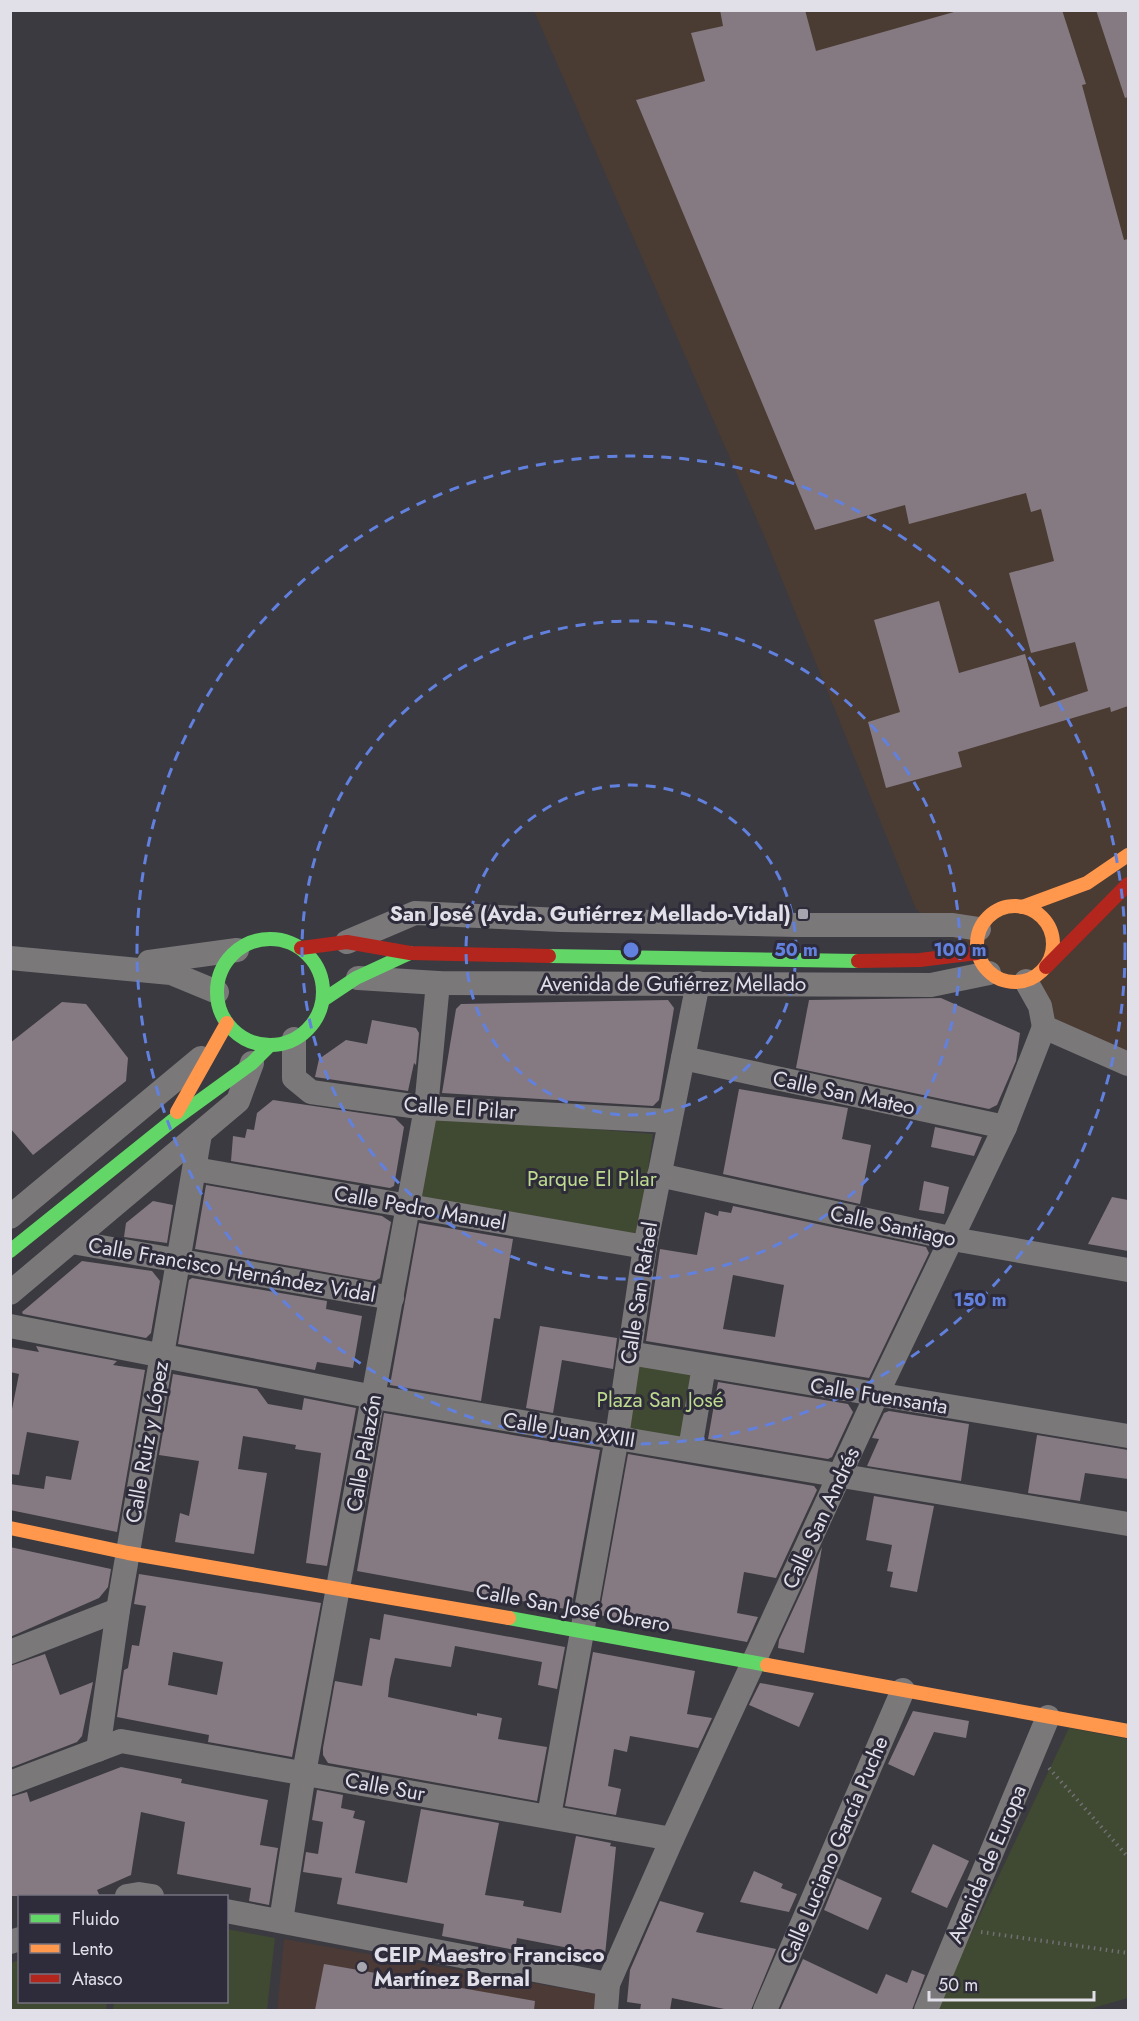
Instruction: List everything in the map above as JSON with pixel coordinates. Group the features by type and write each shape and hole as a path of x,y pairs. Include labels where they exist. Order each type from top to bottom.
{"main road":[{"path":"1022,907 1087,883 1119,862"},
{"path":"1046,967 1053,942 1044,919 1022,907 1009,906 996,910 986,918 976,941 983,963 1012,983 1026,981 1046,967 1128,884"},
{"path":"262,939 289,942 301,948 313,960 322,978 323,1000 314,1023 294,1040 270,1045 246,1039 227,1023 220,1008 217,992 223,969 237,950 262,939"},
{"name":"Avenida de Gutiérrez Mellado","path":"301,948 347,942 410,953 797,962 920,960 983,963"},
{"path":"323,1000 356,978 410,953"},
{"path":"172,1121 227,1023"},
{"path":"10,1251 172,1121 252,1063 270,1045"},
{"name":"Calle San José Obrero","path":"10,1528 128,1553 582,1630 1128,1731"}],"street":[{"path":"1119,862 1128,843"},
{"path":"347,942 415,913 561,920 798,926 953,925 980,929"},
{"path":"116,967 237,950"},
{"path":"10,958 171,973 217,992"},
{"name":"Avenida de Gutiérrez Mellado","path":"356,978 438,983 931,985 983,963"},
{"path":"1026,981 1040,1006 1044,1027 1128,1064"},
{"name":"Calle Palazón","path":"281,1922 304,1773 426,1108 438,983"},
{"name":"Calle San Rafael","path":"549,1816 617,1437 645,1247 698,983"},
{"name":"Calle San Andrés","path":"606,2010 608,1984 672,1839 842,1475 876,1396 1005,1127 1044,1027"},
{"name":"Calle El Pilar","path":"294,1040 294,1078 311,1092 426,1108 670,1121"},
{"path":"10,1217 210,1050"},
{"name":"Calle San Mateo","path":"683,1058 1005,1127"},
{"path":"10,1293 238,1101 252,1063"},
{"name":"Calle Ruiz y López","path":"98,1750 118,1610 200,1134"},
{"name":"Calle Pedro Manuel","path":"195,1169 645,1247"},
{"name":"Calle Santiago","path":"659,1175 953,1238 1128,1270"},
{"name":"Calle Francisco Hernández Vidal","path":"72,1242 178,1263 392,1298"},
{"name":"Calle Juan XXIII","path":"10,1326 374,1397 1128,1524"},
{"name":"Calle Fuensanta","path":"629,1353 876,1396 1128,1436"},
{"path":"690,1449 704,1366"},
{"path":"10,1652 118,1610"},
{"name":"Calle Luciano García Puche","path":"765,2010 903,1690"},
{"name":"Avenida de Europa","path":"926,2010 1048,1717"},
{"name":"Calle Sur","path":"10,1783 120,1741 672,1839"},
{"path":"228,1911 608,1984"}],"path":[{"path":"1034,1751 1128,1857"},
{"path":"959,1929 1128,1953"}],"shaded area":[{"path":"534,11 1128,11 1128,1056 1051,1021 1013,983 916,909 765,538"},
{"name":"CEIP Maestro Francisco Martínez Bernal","path":"284,1939 601,1995 599,2010 277,2010"}],"green space":[{"name":"Parque El Pilar","path":"433,1116 653,1134 638,1238 417,1200"},
{"name":"Plaza San José","path":"629,1353 704,1366 690,1449 617,1437"},
{"path":"1069,1728 1128,1739 1128,1998 1086,2010 935,2010"},
{"path":"228,1929 275,1938 267,2010 113,2010 114,2003 228,2003"},
{"path":"18,1960 18,2003 107,2003 106,2010 11,2010 11,1963"}],"building":[{"path":"720,10 805,10 816,51 961,10 1062,10 1086,84 1082,85 1124,240 1128,239 1128,706 1111,712 1110,707 958,752 962,767 886,788 868,722 900,712 874,620 939,601 959,673 1025,654 1040,707 1088,691 1075,642 1031,653 1009,573 1054,561 1041,509 1031,512 1026,493 909,524 905,505 815,530 636,100 705,81 691,33 723,26"},
{"path":"1096,10 1128,10 1128,97 1125,98"},
{"path":"941,998 1020,1033 1016,1061 997,1105 989,1109 796,1068 809,1000"},
{"path":"668,1000 674,1008 659,1100 653,1106 442,1093 456,1009 461,1004"},
{"path":"62,1002 86,1004 128,1058 126,1081 33,1155 10,1128 10,1043"},
{"path":"372,1020 416,1028 419,1033 416,1065 414,1063 408,1091 315,1077 319,1059 346,1040 367,1044"},
{"path":"739,1089 848,1108 842,1139 871,1145 860,1204 723,1174"},
{"path":"273,1100 395,1118 404,1127 394,1186 390,1188 231,1161 233,1136 245,1138 247,1129 254,1130 257,1113"},
{"path":"935,1127 982,1137 974,1156 931,1147"},
{"path":"924,1181 949,1187 944,1214 919,1210"},
{"path":"206,1185 382,1216 391,1222 380,1278 375,1281 195,1249"},
{"path":"1112,1197 1128,1200 1128,1251 1088,1244"},
{"path":"153,1201 173,1205 167,1243 124,1237 126,1223"},
{"path":"733,1206 926,1247 929,1253 869,1378 646,1341 660,1249 697,1255 705,1212 718,1216 719,1211 731,1213","holes":["733,1275 784,1285 775,1337 723,1329"]},
{"path":"419,1223 513,1239 500,1319 494,1318 481,1401 390,1385"},
{"path":"82,1261 152,1271 160,1281 151,1333 146,1338 23,1314 22,1312"},
{"path":"192,1278 327,1301 326,1309 362,1316 353,1368 317,1362 315,1370 178,1344 189,1280"},
{"path":"540,1326 617,1338 613,1369 562,1360 553,1413 526,1408"},
{"path":"36,1346 117,1361 113,1365 145,1370 117,1532 10,1510 10,1484 44,1489 46,1476 71,1480 79,1441 27,1432 19,1475 10,1474 10,1419 19,1374 10,1372 10,1347 39,1352"},
{"path":"173,1374 257,1389 268,1404 302,1410 304,1398 356,1408 327,1566 306,1563 321,1453 295,1449 296,1445 243,1436 238,1469 267,1473 254,1554 175,1542 180,1513 189,1516 199,1461 159,1455"},
{"path":"718,1382 848,1404 853,1412 832,1457 828,1459 708,1439"},
{"path":"889,1411 969,1424 961,1481 867,1466 879,1439 872,1438 884,1413"},
{"path":"384,1413 600,1450 571,1610 357,1571"},
{"path":"1037,1435 1128,1450 1128,1479 1085,1473 1080,1501 1028,1493"},
{"path":"628,1454 814,1486 817,1490 776,1578 744,1572 737,1613 758,1617 747,1642 599,1615"},
{"path":"874,1496 934,1506 917,1592 890,1587 893,1572 887,1571 892,1545 866,1540"},
{"path":"10,1547 111,1569 108,1587 99,1598 10,1637"},
{"path":"822,1547 804,1653 778,1648 779,1640"},
{"path":"139,1574 321,1603 292,1757 208,1742 209,1735 117,1717 124,1670 128,1668 132,1645 139,1646 146,1606 134,1604","holes":["173,1652 223,1662 217,1695 168,1685"]},
{"path":"384,1614 565,1647 557,1689 538,1685 542,1662 455,1646 451,1667 395,1658 390,1679 388,1697 477,1716 477,1713 502,1718 498,1739 547,1747 537,1801 328,1763 323,1755 323,1748 335,1681 362,1686 370,1638 380,1640"},
{"path":"593,1652 695,1671 687,1714 712,1718 698,1748 630,1736 627,1752 614,1749 608,1786 621,1789 616,1815 565,1806"},
{"path":"45,1654 60,1695 93,1682 82,1736 77,1742 10,1768 10,1666"},
{"path":"760,1683 814,1693 799,1727 749,1705"},
{"path":"913,1711 969,1721 966,1738 934,1732 914,1776 888,1764"},
{"path":"121,1767 182,1779 181,1783 268,1800 260,1845 278,1848 269,1905 249,1901 251,1888 177,1874 185,1822 141,1812 131,1875 97,1890 100,1895 10,1896 10,1797 27,1792 30,1802"},
{"path":"317,1790 343,1795 341,1808 355,1811 353,1818 365,1821 355,1873 407,1883 421,1809 499,1823 485,1895 524,1901 523,1906 561,1913 576,1836 611,1843 610,1846 616,1847 605,1955 517,1938 515,1950 442,1936 444,1924 337,1904 342,1878 303,1872 306,1852 318,1854 323,1822 312,1820"},
{"path":"933,1844 969,1861 947,1908 911,1892"},
{"path":"754,1871 783,1884 781,1888 797,1894 789,1912 740,1902"},
{"path":"837,1878 882,1898 868,1930 824,1910"},
{"path":"660,1901 704,1913 696,1932 776,1949 751,2010 729,2010 672,1998 670,2010 640,2010 641,2004 627,2002 630,1970"},
{"path":"803,1959 877,1994 886,1974 907,1983 912,1970 925,1975 912,2010 780,2010"},
{"path":"324,1964 535,2001 534,2010 315,2010"}],"traffic: fast":[{"path":"270,939 290,943 307,955 319,972 323,992 319,1012 307,1029 290,1041 270,1045 250,1041 233,1029 221,1012 217,992 221,972 233,955 250,943 270,939"},
{"path":"323,1000 356,978 410,953"},
{"path":"549,956 858,961"},
{"path":"10,1251 172,1121 252,1063 270,1045"},
{"path":"509,1618 767,1665"}],"traffic: slow":[{"path":"1022,907 1087,883 1128,855"},
{"path":"1015,906 1030,909 1042,917 1050,929 1053,944 1050,959 1042,971 1030,979 1015,982 1000,979 988,971 980,959 977,944 980,929 988,917 1000,909 1015,906"},
{"path":"177,1112 227,1023"},
{"path":"10,1528 128,1553 509,1618"},
{"path":"767,1665 1128,1731"}],"traffic: jam":[{"path":"1046,967 1128,884"},
{"path":"301,948 347,942 410,953 549,956"},
{"path":"858,961 920,960 977,953"}],"place":[{"name":"San José (Avda. Gutiérrez Mellado-Vidal)","path":"803,914"},
{"name":"CEIP Maestro Francisco Martínez Bernal","path":"362,1967"}]}
